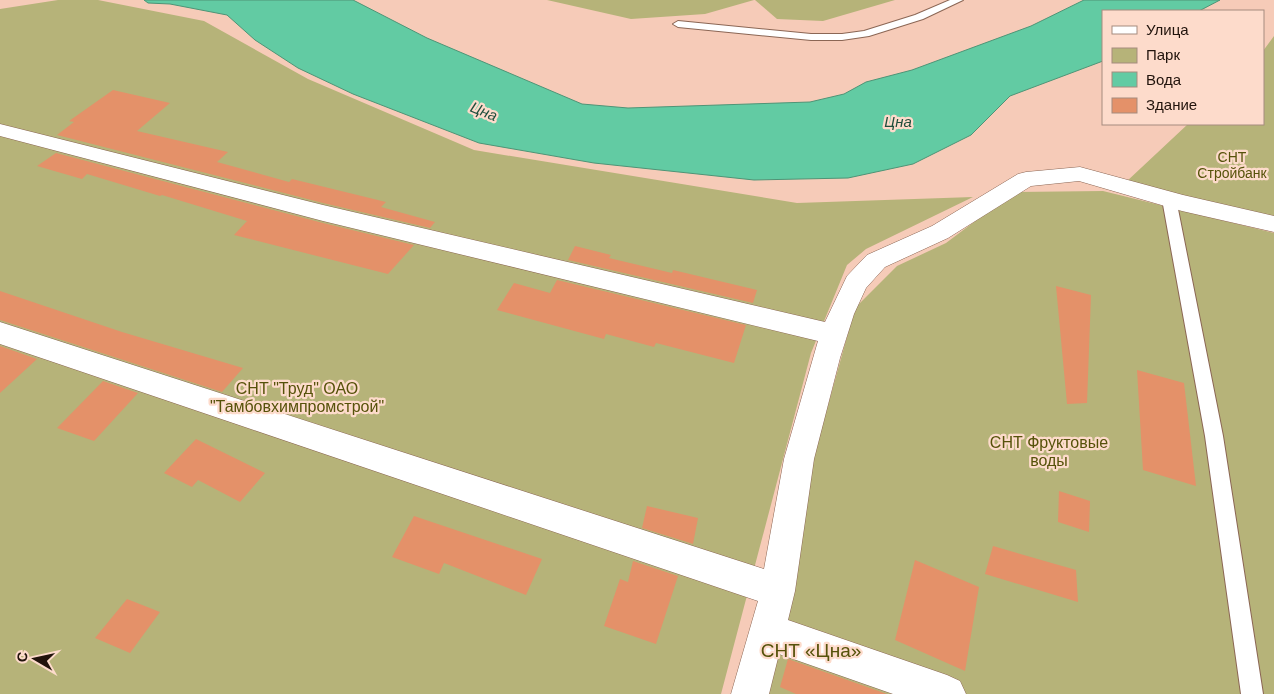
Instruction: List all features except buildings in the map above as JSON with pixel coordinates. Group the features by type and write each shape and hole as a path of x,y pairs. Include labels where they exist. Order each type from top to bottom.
{"street":[{"path":"0,130 322,213 833,334"},
{"path":"750,694 778,591 799,460 833,334 856,283 876,261 940,232 1026,179 1080,174 1169,199 1274,224"},
{"path":"0,333 778,591"},
{"path":"766,631 947,694"}],"lane":[{"path":"678,24 811,37 842,37 874,31 919,17 958,0"},
{"path":"1169,199 1214,436 1252,694"}],"green space":[{"name":"СНТ \"Труд\" ОАО \"Тамбовхимпромстрой\"","path":"58,0 98,0 204,21 308,79 474,150 797,203 973,197 866,249 847,265 811,353 721,694 0,694 0,9"},
{"path":"547,0 754,0 705,14 631,19"},
{"path":"755,0 895,0 823,21 777,19"},
{"name":"СНТ Стройбанк","path":"1274,36 1274,217 1126,182 1187,125 1264,125 1264,50"},
{"name":"СНТ Фруктовые воды","path":"1103,191 1274,233 1274,694 754,694 777,589 855,308 897,266 946,243 1014,192"}],"water":[{"name":"Цна","path":"144,0 353,0 427,38 582,104 628,108 810,102 844,94 866,82 912,70 1031,26 1084,0 1220,0 1201,10 1102,10 1102,61 1010,96 971,135 913,164 848,178 754,180 594,163 479,143 353,94 298,68 255,40 227,15 170,4 148,3"}],"park label":[{"name":"СНТ «Цна»","path":"811,650"}]}
